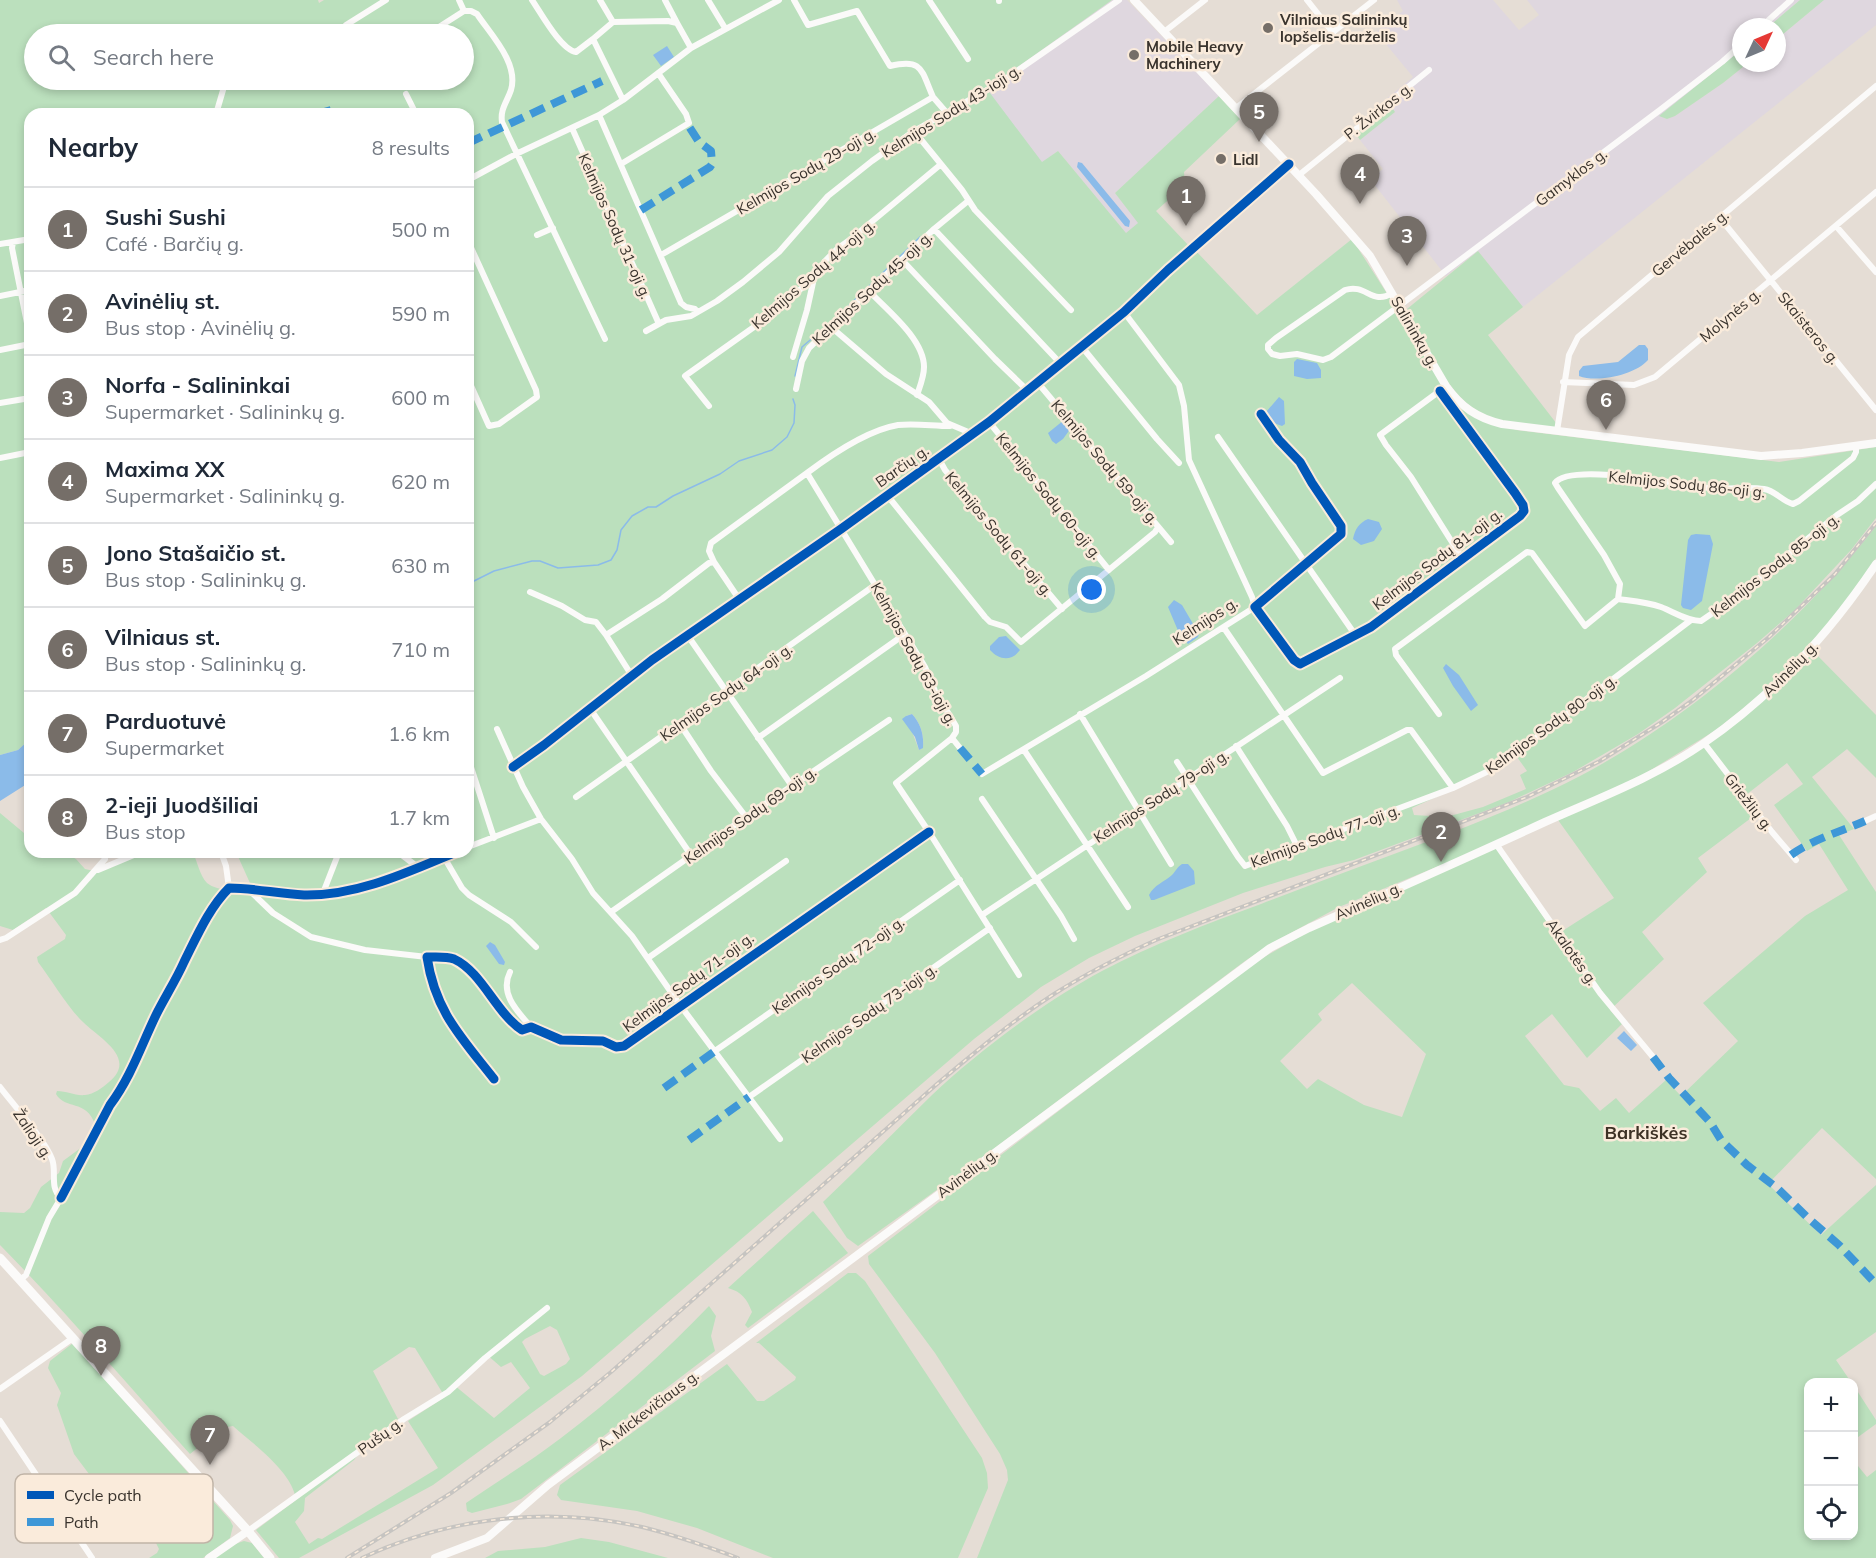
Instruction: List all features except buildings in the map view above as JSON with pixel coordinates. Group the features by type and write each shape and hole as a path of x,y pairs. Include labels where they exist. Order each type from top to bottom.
{"main road":[{"name":"Salininkų g.","path":"1134,0 1289,164 1358,241 1400,306 1443,388 1463,407 1480,417 1502,424 1761,456 1876,443"},
{"name":"Avinėlių g.","path":"857,1254 1270,948 1309,928 1645,777 1704,743 1781,681 1827,633 1874,568"},
{"name":"A. Mickevičiaus g.","path":"435,1558 481,1541 492,1534 548,1485 857,1254"},
{"path":"0,1258 196,1474"},
{"path":"213,1492 270,1558"},
{"name":"Pušų g.","path":"209,1558 248,1531"}],"street":[{"path":"348,24 386,0"},
{"path":"459,0 464,11"},
{"path":"532,0 562,43 571,51 576,52 613,22 668,21 677,23"},
{"path":"600,0 613,22"},
{"path":"664,0 691,48"},
{"path":"708,0 725,28"},
{"path":"474,177 599,115 623,100 691,48 779,0"},
{"path":"794,0 808,25 857,12 890,66 908,62 916,65 933,97 946,112"},
{"path":"929,0 968,59"},
{"name":"Kelmijos Sodų 43-ioji g.","path":"646,331 669,319 684,318 698,312 743,282 779,252 828,196 872,161 914,131 1001,82 1119,0"},
{"path":"1164,32 1205,0"},
{"path":"1307,0 1333,33"},
{"path":"1236,108 1374,0"},
{"path":"1771,18 1791,0"},
{"path":"444,24 464,11 477,14 511,66 511,88 504,102 501,118 503,127 604,339"},
{"path":"593,39 623,100"},
{"name":"Gamyklos g.","path":"1392,293 1378,298 1357,288 1345,290 1276,338 1268,345 1268,349 1275,356 1297,354 1325,360 1669,104 1732,53"},
{"name":"P. Žvirkos g.","path":"1299,175 1430,70"},
{"path":"621,164 688,125 686,114 658,73"},
{"name":"Gervėbalės g.","path":"1557,431 1563,382 1572,346 1585,329 1876,86"},
{"path":"218,108 223,90"},
{"path":"406,94 413,108"},
{"name":"Kelmijos Sodų 29-oji g.","path":"661,255 933,97"},
{"path":"599,115 681,303 698,312"},
{"name":"Kelmijos Sodų 31-oji g.","path":"572,128 659,324"},
{"path":"914,131 962,190 968,201 1071,310"},
{"name":"Barčių g.","path":"513,767 544,746 632,676 974,434 1124,312 1168,270 1289,164"},
{"name":"Kelmijos Sodų 44-oji g.","path":"710,406 685,376 761,322 814,278 825,261 837,249 940,165"},
{"name":"Molynės g.","path":"1563,382 1634,385 1645,382 1666,370 1876,192"},
{"name":"Kelmijos Sodų 45-oji g.","path":"796,389 804,355 809,348 934,229 968,201"},
{"name":"Skaisteros g.","path":"1720,218 1876,410"},
{"path":"1836,225 1876,272"},
{"path":"537,235 553,228"},
{"path":"934,229 1061,364"},
{"path":"0,244 24,240"},
{"path":"13,242 24,307"},
{"path":"474,254 536,390 537,398 499,424 489,426 474,392"},
{"path":"902,260 995,360 1028,391"},
{"path":"793,357 814,278"},
{"path":"0,296 24,291"},
{"path":"869,291 910,333 922,355 924,374 916,394"},
{"name":"Kelmijos g.","path":"982,774 1255,607 1189,460 1184,406 1179,385 1124,312"},
{"path":"831,327 886,374 929,402 951,426"},
{"path":"0,350 24,345"},
{"path":"1082,347 1156,439 1179,463"},
{"name":"Kelmijos Sodų 59-oji g.","path":"1038,383 1171,542"},
{"path":"1443,388 1380,435 1411,477 1462,558"},
{"name":"Kelmijos Sodų 81-oji g.","path":"1255,607 1294,660 1300,664 1356,636 1520,516 1524,508 1515,493 1443,388"},
{"path":"0,403 24,399"},
{"path":"1255,607 1341,534 1341,526 1300,462 1279,440 1261,414"},
{"name":"Kelmijos Sodų 60-oji g.","path":"989,422 1109,570"},
{"path":"740,599 714,562 709,551 711,543 807,473 837,453 890,428 908,425 951,426 961,427 974,434"},
{"path":"1218,437 1356,636"},
{"name":"Kelmijos Sodų 86-oji g.","path":"1618,599 1620,584 1604,555 1558,488 1556,481 1561,477 1581,474 1632,477 1725,489 1763,489 1793,504 1853,458 1856,445"},
{"path":"0,458 24,453"},
{"name":"Kelmijos Sodų 61-oji g.","path":"939,459 945,470 1062,609"},
{"name":"Kelmijos Sodų 63-ioji g.","path":"807,473 925,667 935,692 956,726 957,732 952,738 896,783 1019,975"},
{"name":"Kelmijos Sodų 85-oji g.","path":"1618,599 1644,602 1691,620 1707,619 1837,515 1858,501 1876,484"},
{"path":"887,495 985,617 990,622 1005,627 1018,640 1023,641 1155,532 1158,527"},
{"path":"1439,714 1396,655 1395,649 1527,552 1532,553 1586,626 1618,599"},
{"path":"606,635 709,563 714,562"},
{"path":"1874,568 1876,580"},
{"name":"Kelmijos Sodų 64-oji g.","path":"576,797 876,585"},
{"path":"530,592 562,606 585,620 596,622 632,676"},
{"name":"Kelmijos Sodų 80-oji g.","path":"1453,788 1497,767 1691,620"},
{"path":"1224,628 1323,773 1411,730 1416,733 1453,788"},
{"path":"758,738 905,634"},
{"path":"688,636 792,786"},
{"name":"Kelmijos Sodų 79-oji g.","path":"982,915 1340,678"},
{"path":"591,710 691,855"},
{"path":"1080,714 1171,864"},
{"name":"Kelmijos Sodų 69-oji g.","path":"611,912 890,720"},
{"path":"680,724 711,771 746,817"},
{"path":"497,729 513,767 540,819 572,860 593,893 648,958 680,1005 780,1139"},
{"path":"952,738 960,748"},
{"name":"Griežlių g.","path":"1704,743 1796,860"},
{"path":"1236,746 1287,826 1298,848"},
{"path":"1024,750 1128,908"},
{"name":"Kelmijos Sodų 77-oji g.","path":"1178,762 1243,865 1298,848 1453,788"},
{"path":"474,776 494,838"},
{"path":"982,799 1074,939"},
{"path":"1865,821 1876,817"},
{"path":"474,845 540,819"},
{"name":"Kelmijos Sodų 71-oji g.","path":"247,888 273,913 311,937 365,950 445,957 460,963 515,1026 522,1030 531,1027 561,1040 603,1041 616,1047 624,1046 929,832"},
{"name":"Akalotės g.","path":"1496,844 1600,993 1653,1057"},
{"path":"94,872 127,858"},
{"path":"223,858 229,888"},
{"path":"322,893 337,858"},
{"path":"406,858 419,868"},
{"path":"20,1280 26,1275 49,1218 110,1105 121,1092 139,1057 156,1015 198,932 219,898 229,888 304,895 365,886 410,872 437,858"},
{"path":"444,858 455,878 469,895 511,922 536,947"},
{"path":"0,940 69,898 105,859"},
{"path":"648,958 786,861"},
{"name":"Kelmijos Sodų 72-oji g.","path":"715,1051 960,880"},
{"name":"Kelmijos Sodų 73-ioji g.","path":"748,1097 990,928"},
{"path":"427,957 430,978 447,1018 494,1079"},
{"path":"510,972 506,983 512,1006 531,1027"},
{"name":"Žalioji g.","path":"0,1087 48,1152 54,1168 54,1185 61,1198"},
{"name":"Pušų g.","path":"248,1531 404,1419 448,1392 485,1358 547,1308"},
{"path":"0,1389 73,1338"},
{"path":"0,1421 36,1474"},
{"path":"82,1543 92,1558"}],"shaded area":[{"path":"1112,0 1127,0 1219,96 1115,193 1139,223 1126,233 1058,151 1042,163 986,89"},
{"path":"1397,0 1493,0 1519,30 1539,15 1527,0 1800,0 1779,18 1732,18 1732,57 1660,116 1667,119 1675,116 1737,72 1786,72 1786,32 1824,0 1876,0 1876,25 1523,307 1478,251 1446,276 1370,179 1383,169 1360,140 1395,112 1385,100 1413,77 1376,32 1403,11"}],"green space":[{"path":"0,0 318,0 319,3 324,0 1112,0 987,89 1042,162 1058,151 1126,233 1138,223 1115,193 1219,96 1240,119 1184,172 1185,185 1156,211 1190,247 1188,249 1195,250 1257,315 1352,239 1458,404 1516,430 1779,462 1876,447 1876,518 1851,550 1794,611 1675,708 1638,734 1573,772 1509,802 1354,860 1243,893 1135,936 1089,958 1041,987 974,1039 582,1376 433,1485 299,1558 279,1558 256,1530 296,1500 288,1479 271,1459 233,1426 222,1428 190,1454 73,1322 0,1245 0,1212 24,1213 30,1208 41,1187 59,1173 63,1161 82,1147 91,1136 95,1124 91,1116 81,1108 60,1099 56,1094 57,1091 81,1095 92,1093 109,1082 117,1073 119,1065 118,1057 113,1049 77,1016 38,962 37,957 65,939 66,935 46,908 13,930 0,926 0,813 24,833 24,858 74,858 85,869 94,871 128,858 195,858 207,883 217,888 230,890 254,892 239,858 474,858 474,108 24,108 24,744 18,750 0,755","holes":["912,714 920,726 923,747 919,750 906,716","1517,757 1527,771 1520,775 1526,789 1483,807 1446,817 1414,815 1412,808 1493,771","550,1326 557,1330 570,1359 566,1364 544,1376 540,1374 522,1342","409,1347 415,1348 445,1397 408,1421 438,1468 322,1539 318,1538 309,1544 295,1522 304,1511 305,1498 354,1460 368,1442 398,1419 373,1371","486,1354 501,1367 511,1362 530,1388 494,1418 454,1385"]},
{"path":"1800,0 1824,0 1786,32 1786,18 1779,18"},
{"path":"1732,57 1732,72 1737,72 1675,116 1667,119 1659,116"},
{"path":"1390,105 1395,112 1360,140 1355,133"},
{"path":"1478,251 1523,307 1488,335 1560,428 1519,424 1495,419 1479,412 1465,401 1442,373 1407,309"},
{"path":"1876,526 1876,558 1836,615 1771,686 1716,730 1641,776 1468,854 1339,907 1272,943 976,1162 858,1246 847,1238 823,1202 932,1095 971,1061 1035,1012 1080,983 1141,952 1200,927 1458,830 1535,798 1621,753 1702,697 1741,666 1813,598"},
{"path":"1814,652 1876,715 1876,778 1847,749 1812,777 1854,829 1839,835 1876,892 1876,1179 1822,1128 1768,1184 1821,1235 1876,1185 1876,1332 1836,1360 1848,1378 1804,1378 1804,1540 1858,1540 1858,1466 1867,1477 1876,1470 1876,1558 977,1558 1008,1480 1007,1470 1000,1454 935,1353 869,1264 868,1256 1214,993 1259,960 1313,929 1496,848 1556,935 1614,898 1558,820 1632,787 1742,719 1786,681","holes":["1787,763 1803,784 1774,805 1807,851 1819,844 1848,890 1805,916 1703,1003 1738,1041 1681,1096 1666,1080 1629,1113 1616,1098 1600,1111 1579,1088 1564,1085 1525,1036 1552,1014 1587,1058 1622,1024 1610,1010 1664,959 1642,932 1707,872 1698,858 1755,815 1742,798","1352,983 1426,1054 1402,1117 1364,1105 1318,1079 1307,1089 1280,1061 1322,1020 1318,1014"]},
{"path":"813,1211 848,1253 748,1328 745,1325 752,1312 748,1303 740,1294 728,1288"},
{"path":"848,1273 856,1273 865,1281 982,1458 987,1473 988,1488 958,1558 773,1558 697,1528 637,1511 561,1500 557,1495 560,1485 727,1364 757,1401 764,1401 795,1380 796,1377 759,1343 756,1343"},
{"path":"709,1306 716,1316 711,1336 715,1351 521,1499 472,1513 467,1511 466,1503 581,1423 656,1358"},
{"path":"73,1343 189,1474 89,1474 74,1454 57,1405 61,1393 48,1368 50,1361"},
{"path":"1858,1392 1876,1420 1876,1424 1858,1437"},
{"path":"213,1501 233,1526 230,1538 203,1558 149,1558 159,1549 156,1543 213,1543"},
{"path":"581,1538 609,1542 668,1558 485,1558 498,1551 545,1547"},
{"path":"244,1541 252,1543 264,1558 215,1558 235,1544"}],"water":[{"path":"667,46 674,57 661,66 653,55"},
{"path":"1078,162 1082,163 1130,221 1129,227 1125,226 1077,167"},
{"path":"1639,345 1645,345 1648,349 1648,360 1634,370 1625,374 1596,379 1579,376 1579,371 1583,366 1618,362"},
{"path":"1297,359 1317,363 1321,370 1321,378 1307,379 1294,376 1294,362"},
{"path":"1279,397 1284,401 1285,424 1282,426 1271,422 1266,412"},
{"path":"1064,420 1071,428 1056,444 1048,433"},
{"path":"1368,519 1379,522 1382,529 1374,541 1361,545 1353,539 1354,535 1360,524"},
{"path":"1691,535 1710,535 1713,544 1702,601 1691,610 1681,605 1688,540"},
{"path":"1174,600 1182,605 1199,634 1188,644 1179,633 1168,607"},
{"path":"1006,636 1020,650 1009,658 1001,658 990,650 990,646 999,637"},
{"path":"1446,664 1459,675 1478,705 1471,711 1443,668"},
{"path":"912,714 922,734 923,748 919,750 915,737 902,719"},
{"path":"24,744 24,786 0,801 0,755 18,750"},
{"path":"1182,864 1188,864 1194,871 1195,884 1151,900 1149,895 1154,889"},
{"path":"490,942 495,945 505,962 504,965 499,964 486,946"},
{"path":"1624,1031 1637,1045 1631,1051 1617,1038"}],"waterway":[{"path":"795,376 802,347 836,318 920,237"},
{"path":"474,581 494,571 532,561 540,561 558,568 598,565 611,560 617,550 621,530 632,516 648,507 656,507 673,496 720,474 739,461 772,450 787,437 794,423 793,399"}],"railway":[{"path":"347,1558 451,1493 550,1422 611,1372 937,1084 1038,1004 1066,986 1156,940 1527,797 1600,761 1693,700 1769,637 1835,574 1876,523"},
{"path":"362,1558 429,1533 499,1519 535,1517 571,1517 642,1527 738,1558"}],"marked path":[{"path":"474,140 602,81"},
{"path":"641,210 712,164 711,151 699,142 688,125"},
{"path":"960,748 982,774"},
{"path":"1791,855 1817,840 1865,821"},
{"path":"664,1088 715,1051"},
{"path":"1653,1057 1669,1078 1710,1122 1721,1140 1839,1245 1876,1284"},
{"path":"689,1140 749,1097"}],"cycle path":[{"path":"513,767 652,660 841,529 989,422 1124,312 1168,270 1289,164"},
{"path":"1261,414 1279,440 1300,462 1341,526 1341,534 1255,607 1294,660 1300,664 1371,627 1524,511 1515,493 1440,391"},
{"path":"494,1079 451,1023 436,993 427,957 451,958 464,965 473,973 504,1014 522,1030 531,1027 561,1040 603,1041 616,1047 624,1046 929,832"},
{"path":"61,1198 130,1072 156,1015 204,923 215,904 229,888 304,895 343,892 382,881 441,858"}],"place":[{"name":"Vilniaus Salininkų lopšelis-darželis","path":"1268,28"},
{"name":"Mobile Heavy Machinery","path":"1134,55"},
{"name":"Jono Stašaičio st.","path":"1259,142"},
{"name":"Lidl","path":"1221,159"},
{"name":"Maxima XX","path":"1360,204"},
{"name":"Sushi Sushi","path":"1186,226"},
{"name":"Norfa - Salininkai","path":"1407,266"},
{"name":"Vilniaus st.","path":"1606,430"},
{"name":"Avinėlių st.","path":"1441,862"},
{"name":"2-ieji Juodšiliai","path":"101,1376"},
{"name":"Parduotuvė","path":"210,1465"}],"district":[{"name":"Barkiškės","path":"1646,1132"}]}
